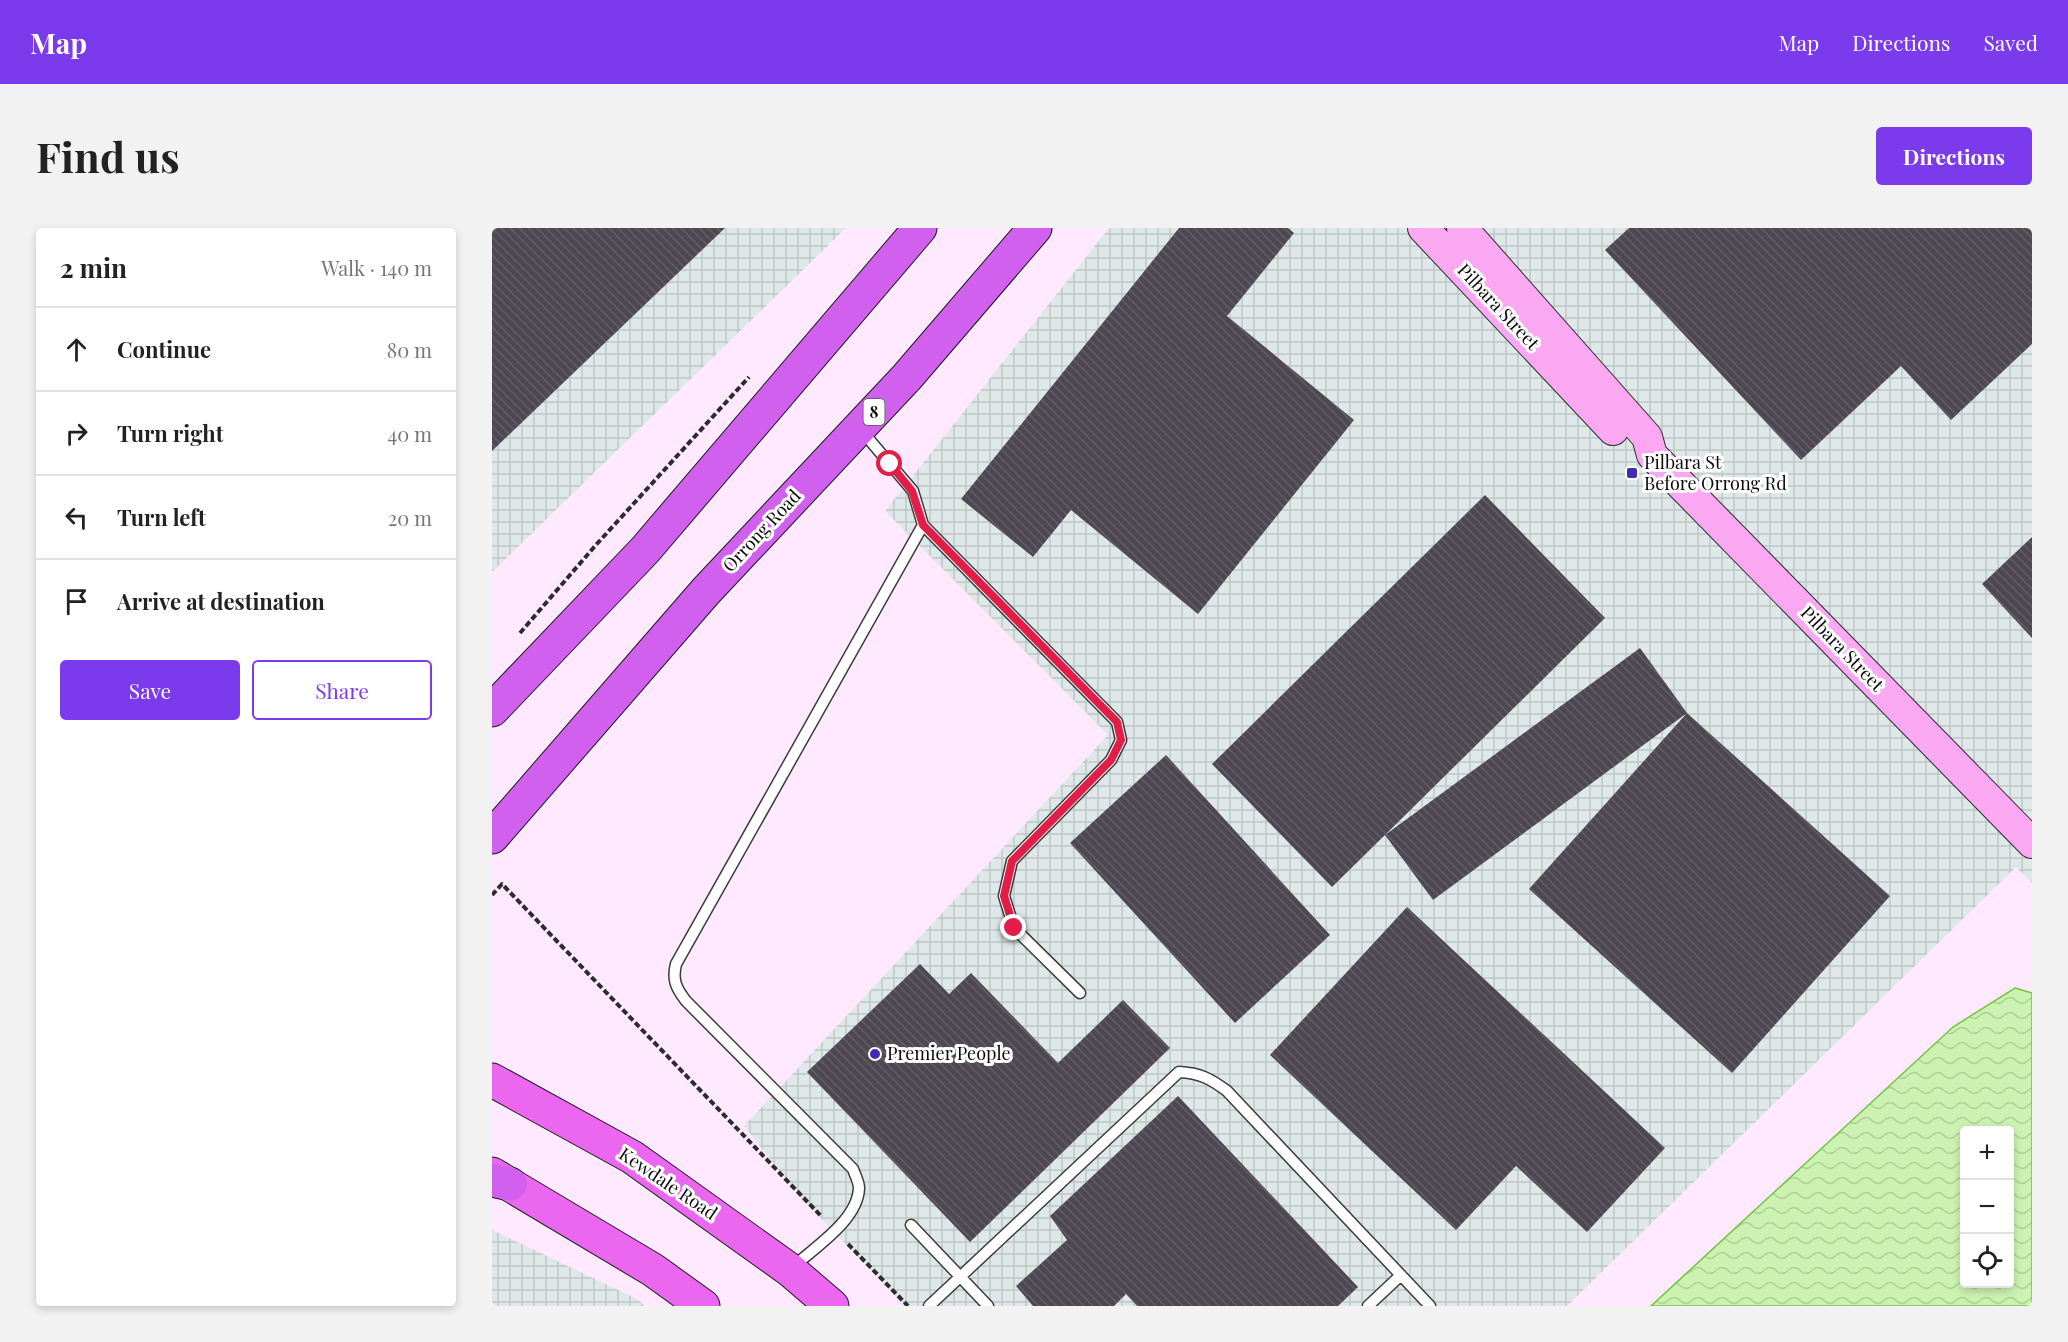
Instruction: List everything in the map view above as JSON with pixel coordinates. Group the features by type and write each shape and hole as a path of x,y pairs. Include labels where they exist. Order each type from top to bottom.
{"highway":[{"path":"492,710 645,550 920,228"},
{"name":"Orrong Road","path":"492,837 706,591 907,377 1035,228"}],"main road":[{"name":"Pilbara Street","path":"1423,228 1632,450 1652,455"},
{"name":"Pilbara Street","path":"1462,228 1647,437 1652,455 2032,843"},
{"name":"Kewdale Road","path":"492,1080 632,1157 790,1270 832,1306"},
{"path":"498,1179 653,1270 703,1306"}],"lane":[{"path":"859,427 912,491 923,525 1117,722 1121,740 1111,760 1012,861 1004,896 1014,928 1080,993"},
{"path":"790,1270 834,1230 855,1206 859,1186 854,1169 686,1001 675,986 674,974 676,964 923,525"},
{"path":"929,1306 1179,1072 1193,1072 1210,1077 1227,1091 1430,1306"},
{"path":"911,1225 988,1306"},
{"path":"1368,1306 1401,1275"}],"path":[{"path":"514,640 595,546 756,369"},
{"path":"492,895 502,884 908,1306"}],"shaded area":[{"path":"492,228 846,228 492,572"},
{"path":"1109,228 2032,228 2032,883 2016,867 1567,1306 906,1306 802,1199 744,1126 1108,735 885,511"},
{"path":"492,1230 637,1299 645,1306 492,1306"}],"water":[{"path":"2015,988 2032,993 2032,1306 1651,1306 1953,1027"}],"building":[{"path":"492,228 725,228 492,451"},
{"path":"1179,228 1288,228 1294,233 1227,316 1354,420 1198,614 1071,510 1033,557 961,499"},
{"path":"1629,228 2032,228 2032,344 1951,420 1901,366 1801,460 1605,250"},
{"path":"1485,495 1605,618 1332,887 1212,764"},
{"path":"2032,537 2032,638 1982,584"},
{"path":"1640,648 1687,713 1433,900 1385,835"},
{"path":"1687,713 1890,896 1732,1073 1529,889"},
{"path":"1166,755 1330,935 1235,1023 1070,843"},
{"path":"1407,907 1665,1148 1587,1232 1516,1166 1456,1230 1270,1055"},
{"path":"920,964 949,994 971,973 1058,1063 1123,1000 1170,1048 970,1242 807,1072"},
{"path":"1178,1096 1358,1287 1338,1306 1137,1306 1126,1294 1114,1306 1033,1306 1016,1286 1067,1240 1050,1216"}],"place":[{"name":"Pilbara St Before Orrong Rd","path":"1632,473"},
{"name":"Premier People","path":"875,1054"}],"route":[{"path":"890,464 912,491 923,525 1117,722 1121,740 1111,760 1012,861 1004,896 1014,928"}]}
